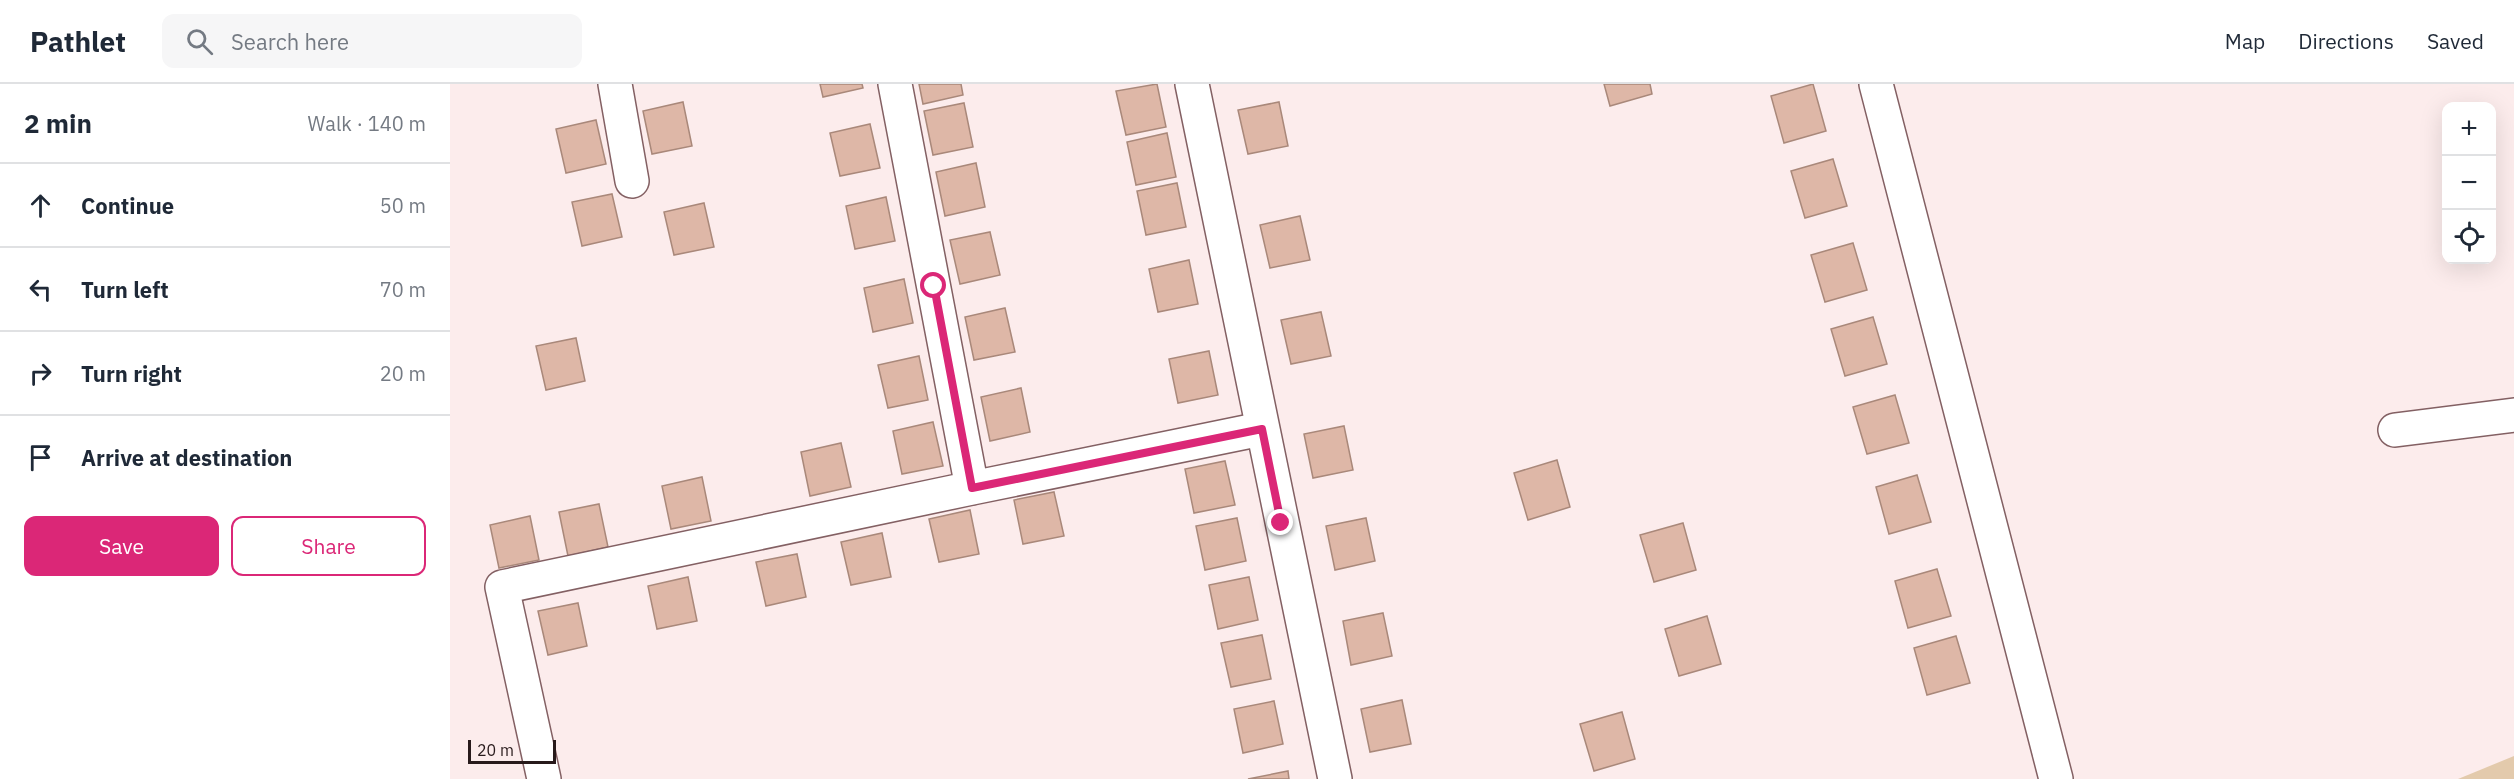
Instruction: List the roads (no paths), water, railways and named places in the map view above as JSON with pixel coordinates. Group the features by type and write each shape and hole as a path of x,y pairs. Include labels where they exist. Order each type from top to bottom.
{"street":[{"path":"615,84 632,181"},
{"path":"895,84 972,488"},
{"path":"1192,84 1335,779"},
{"path":"1876,84 2056,779"},
{"path":"2395,430 2514,416"},
{"path":"544,779 502,587 1262,429"}]}
